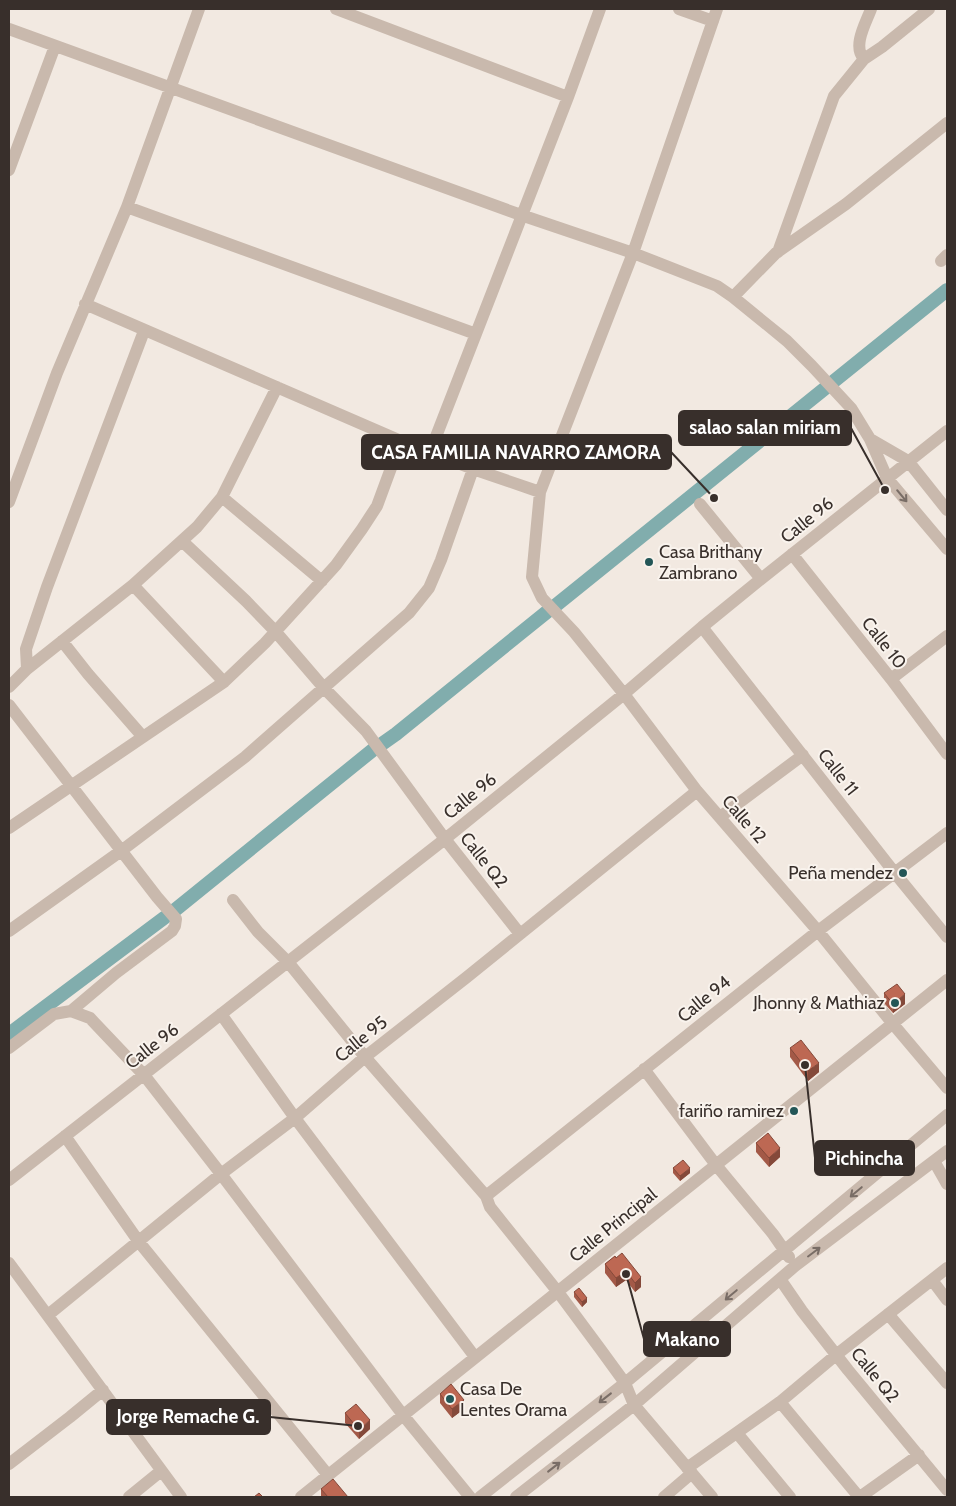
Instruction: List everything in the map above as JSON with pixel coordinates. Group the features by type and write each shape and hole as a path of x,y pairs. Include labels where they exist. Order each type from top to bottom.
{"street":[{"path":"9,502 56,373 127,207 199,9"},
{"path":"336,9 568,97"},
{"path":"430,452 568,97 600,9"},
{"path":"679,9 715,15"},
{"path":"864,58 860,54 859,44 871,9"},
{"path":"778,252 834,96 864,58 882,47 929,9"},
{"name":"Calle 12","path":"715,15 633,253 540,492 532,577 542,598 574,632 624,694 697,791 818,930 947,1088"},
{"path":"9,29 170,89 521,215 633,253 717,286 734,297 787,341 851,408 870,439 887,478 947,549"},
{"path":"9,170 55,46"},
{"path":"734,297 778,252 846,204 947,123"},
{"path":"127,207 476,334"},
{"path":"85,304 400,441 540,492"},
{"path":"27,670 26,649 47,587 144,331"},
{"path":"9,687 62,641 133,585 197,527 222,497 276,387"},
{"name":"Calle 96","path":"9,1180 445,839 624,694 761,579 947,431"},
{"path":"870,439 908,461 947,510"},
{"path":"9,828 224,682 265,644 336,565 362,529 377,506 400,441"},
{"path":"9,931 121,851 245,757 409,614 429,588 441,560 473,469"},
{"path":"222,497 322,580"},
{"path":"700,504 761,579"},
{"name":"Calle Q2","path":"182,541 246,601 275,631 324,688 366,731 445,839 520,934"},
{"name":"Calle 10","path":"792,554 891,679 947,754"},
{"path":"133,585 224,682"},
{"name":"Calle 11","path":"702,627 947,937"},
{"path":"891,679 947,636"},
{"path":"62,641 143,737"},
{"path":"9,705 176,920 172,931 116,973 71,1011 54,1014 9,1048"},
{"path":"720,817 802,755"},
{"name":"Calle 95","path":"48,1314 221,1174 295,1118 365,1057 697,791"},
{"name":"Calle 94","path":"486,1196 818,930 947,832"},
{"path":"232,900 258,932 288,962 365,1057 486,1196 490,1207 558,1292 624,1383 634,1404 712,1497"},
{"name":"Calle Principal","path":"301,1497 947,980"},
{"path":"71,1011 90,1018 144,1075 403,1415 470,1497"},
{"path":"221,1014 295,1118 475,1358"},
{"path":"644,1070 716,1165 773,1234 795,1266"},
{"path":"480,1497 624,1383 947,1116"},
{"path":"65,1136 139,1242 328,1476"},
{"path":"516,1497 634,1404 795,1266 947,1151"},
{"path":"934,1162 947,1184"},
{"path":"9,1263 181,1497"},
{"path":"664,1497 689,1470 780,1402 836,1354 947,1268"},
{"name":"Calle Q2","path":"780,1279 802,1311 836,1354 947,1490"},
{"path":"932,1280 947,1300"},
{"path":"888,1314 947,1382"},
{"path":"9,1464 103,1390"},
{"path":"780,1402 860,1497 918,1455"},
{"path":"737,1433 790,1497"},
{"path":"129,1497 161,1471"}],"building":[{"path":"897,984 905,994 893,1004 884,993"},
{"path":"801,1040 819,1063 808,1071 790,1048"},
{"path":"768,1133 780,1148 769,1158 756,1143"},
{"path":"683,1160 690,1168 680,1176 673,1168"},
{"path":"622,1253 641,1277 635,1283 626,1271 616,1278 605,1264"},
{"path":"579,1288 587,1298 582,1302 574,1292"},
{"path":"451,1384 464,1400 452,1409 440,1394"},
{"path":"356,1404 370,1420 359,1430 345,1413"},
{"path":"333,1479 348,1497 328,1497 321,1489"},
{"path":"259,1493 263,1497 254,1497"}],"waterway":[{"path":"555,606 947,290"},
{"path":"379,746 548,611"},
{"path":"175,910 374,749"},
{"path":"9,1034 164,918"}],"place":[{"name":"salao salan miriam","path":"885,490"},
{"name":"CASA FAMILIA NAVARRO ZAMORA","path":"714,498"},
{"name":"Casa Brithany Zambrano","path":"649,562"},
{"name":"Peña mendez","path":"903,873"},
{"name":"Jhonny & Mathiaz","path":"895,1003"},
{"name":"Pichincha","path":"805,1065"},
{"name":"fariño ramirez","path":"794,1111"},
{"name":"Makano","path":"626,1274"},
{"name":"Casa De Lentes Orama","path":"450,1399"},
{"name":"Jorge Remache G.","path":"358,1426"}]}
